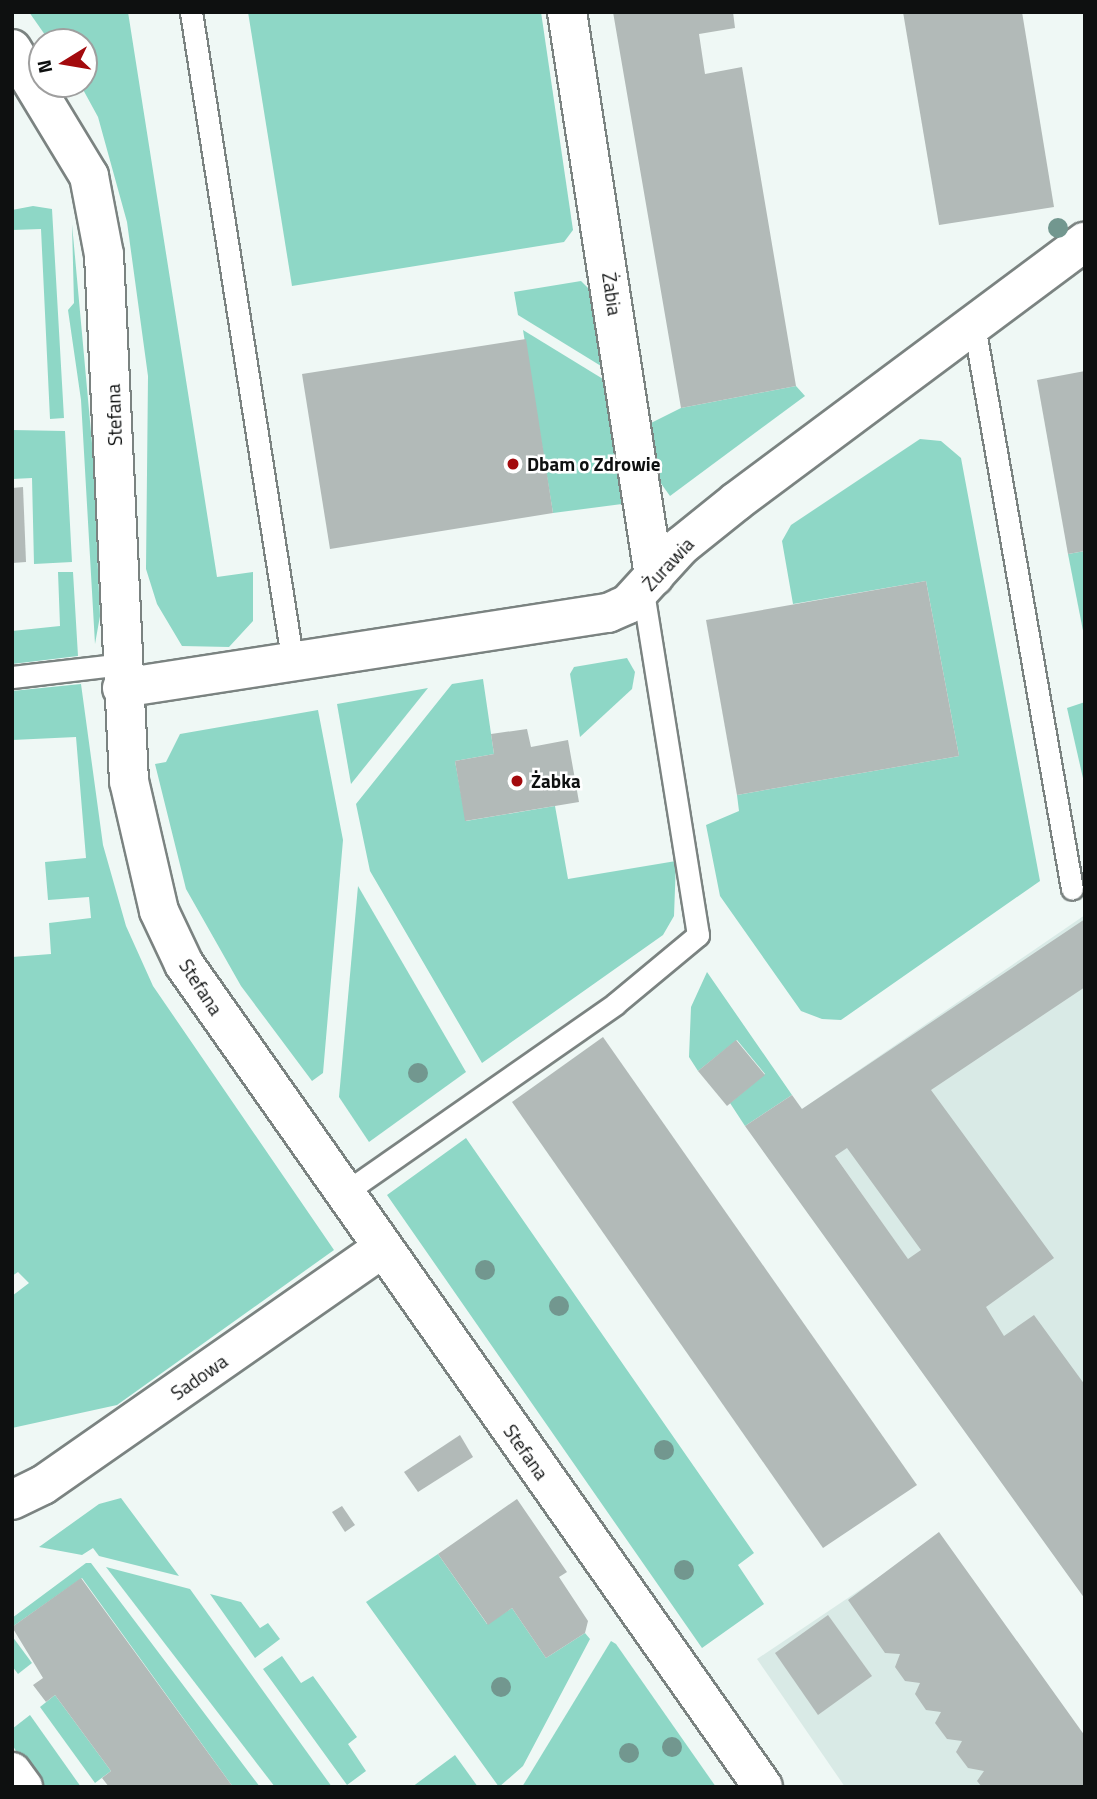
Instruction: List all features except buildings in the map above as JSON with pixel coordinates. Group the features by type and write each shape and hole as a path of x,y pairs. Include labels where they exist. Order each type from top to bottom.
{"street":[{"name":"Żabia","path":"567,12 649,584"},
{"name":"Stefana","path":"12,49 89,176 104,255 129,781 159,911 184,964 343,1194 763,1787"},
{"name":"Żurawia","path":"122,676 293,664 608,613 649,584 737,501 1085,242"},
{"name":"Sadowa","path":"12,1500 43,1485 383,1248"},
{"path":"12,1772 23,1787"}],"lane":[{"path":"191,12 293,664"},
{"path":"974,325 1072,889"},
{"path":"343,1194 615,1004 698,935 649,584"},
{"path":"12,677 122,676"}],"shaded area":[{"path":"1085,915 1085,1511 802,1109"},
{"path":"900,1563 1060,1787 845,1787 757,1659"}],"green space":[{"path":"29,12 128,12 217,577 253,572 253,621 229,647 182,646 157,604 146,569 148,376 127,222 98,117 88,98 98,98 98,28 40,28"},
{"path":"248,12 541,12 573,230 564,242 292,286"},
{"path":"33,206 52,209 64,418 50,419 41,229 12,230 12,210"},
{"path":"72,224 93,454 100,616 95,644 81,400 68,310 74,303"},
{"path":"581,281 589,289 601,366 518,315 514,292"},
{"path":"523,330 603,379 622,504 553,513"},
{"path":"796,386 805,396 670,496 660,482 651,423 681,408"},
{"path":"12,430 65,431 72,562 34,564 32,478 12,479"},
{"path":"920,439 941,441 961,458 1040,881 841,1020 822,1019 801,1011 720,896 706,825 739,811 737,795 959,756 926,581 793,604 782,541 791,525"},
{"path":"1085,551 1085,641 1068,554"},
{"path":"58,572 73,572 78,656 12,664 12,631 60,626"},
{"path":"627,658 635,672 632,689 580,737 570,674 574,667"},
{"path":"483,679 494,754 455,761 466,821 555,806 568,879 676,861 674,916 663,935 482,1063 370,871 356,804 452,684"},
{"path":"81,684 103,845 126,926 153,986 334,1250 117,1405 12,1428 12,1296 29,1283 18,1272 12,1276 12,957 51,954 49,923 91,918 89,897 48,900 45,862 86,858 76,737 12,740 12,691"},
{"path":"428,688 351,784 337,704"},
{"path":"1085,702 1085,787 1067,708"},
{"path":"318,710 343,840 323,1073 312,1081 241,986 186,889 155,764 166,762 180,734"},
{"path":"358,886 466,1072 369,1142 339,1097"},
{"path":"707,972 792,1095 745,1126 730,1103 765,1074 737,1040 698,1071 689,1057 691,1007"},
{"path":"466,1138 754,1553 738,1565 764,1604 702,1648 387,1195"},
{"path":"121,1498 179,1576 99,1556 93,1548 82,1555 39,1547 99,1504"},
{"path":"438,1554 487,1624 512,1608 546,1658 585,1633 590,1639 523,1766 499,1787 366,1602"},
{"path":"86,1563 91,1563 260,1787 233,1787 82,1578 12,1627 12,1618"},
{"path":"106,1567 190,1589 332,1787 275,1787"},
{"path":"210,1594 241,1602 260,1628 268,1623 280,1639 255,1658"},
{"path":"12,1636 32,1663 18,1674 12,1666"},
{"path":"611,1641 616,1644 716,1787 522,1787"},
{"path":"282,1656 301,1683 313,1676 357,1737 348,1744 366,1771 347,1785 263,1669"},
{"path":"55,1695 111,1771 95,1783 40,1707"},
{"path":"30,1715 81,1787 36,1787 12,1744 12,1729"},
{"path":"455,1755 478,1787 412,1787"}],"place":[{"name":"Dbam o Zdrowie","path":"513,464"},
{"name":"Żabka","path":"517,781"}]}
